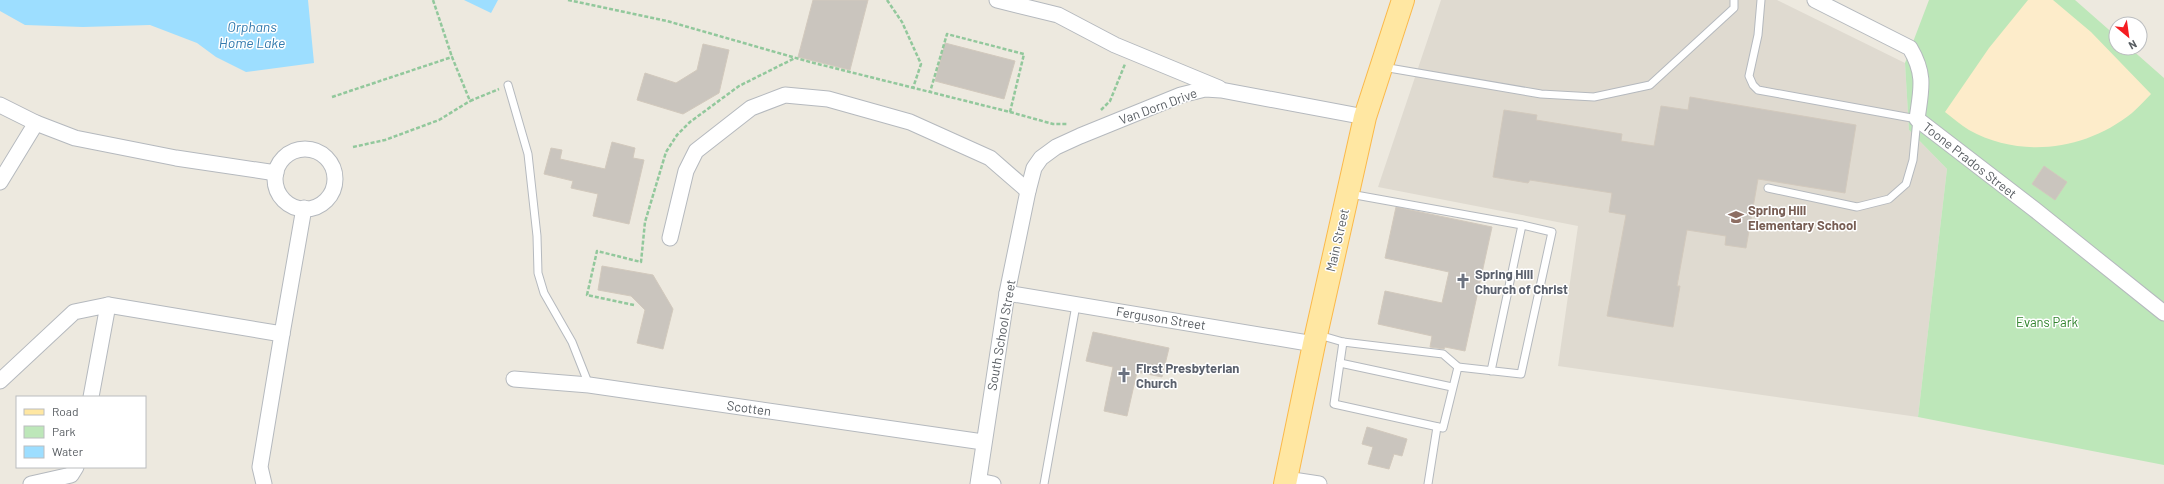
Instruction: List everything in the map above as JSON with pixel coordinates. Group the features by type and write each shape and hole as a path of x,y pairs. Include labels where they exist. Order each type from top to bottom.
{"main road":[{"name":"Main Street","path":"1286,481 1315,339 1365,117 1403,0"}],"street":[{"path":"997,0 1058,15 1115,45 1221,90"},
{"name":"Toone Prados Street","path":"1815,0 1910,48 1919,63 1922,82 1917,119 2034,209 2164,314"},
{"name":"Van Dorn Drive","path":"1028,191 1034,168 1041,158 1056,147 1181,95 1205,89 1221,90 1365,117"},
{"path":"670,238 686,171 696,151 752,108 785,95 828,98 910,122 990,158 1028,191"},
{"path":"0,105 36,123 75,138 176,158 276,173"},
{"path":"0,182 36,123"},
{"path":"304,148 319,152 330,162 335,171 336,181 333,191 328,199 320,205 304,208 292,205 284,200 278,192 276,173 279,164 286,156 294,151 304,148"},
{"name":"South School Street","path":"978,482 1007,293 1028,191"},
{"path":"264,484 260,467 304,208"},
{"name":"Ferguson Street","path":"1007,293 1076,305 1315,339"},
{"path":"1,378 74,312 108,305 282,334"},
{"path":"91,396 108,305"},
{"name":"Scotten","path":"514,380 589,385 983,442"},
{"path":"31,484 70,475 75,468"},
{"path":"1286,481 1319,484"},
{"path":"978,482 993,484"}],"lane":[{"path":"1381,67 1541,94 1594,97 1650,85 1734,8 1734,0"},
{"path":"1761,0 1758,35 1749,76 1752,85 1758,90 1917,119 1913,160 1906,184 1888,199 1857,207 1768,188"},
{"path":"508,85 528,154 537,236 538,273 544,293 572,342 589,385"},
{"path":"1315,339 1443,354 1458,367 1521,374 1552,232 1498,219 1429,209 1348,193"},
{"path":"1491,371 1522,225"},
{"path":"1044,484 1076,305"},
{"path":"1343,342 1334,404 1437,427 1443,428 1458,367"},
{"path":"1340,363 1452,387"},
{"path":"1428,484 1437,427"}],"path":[{"path":"433,0 452,58 470,101"},
{"path":"568,0 667,22 810,62 1053,124 1071,124"},
{"path":"887,0 902,22 920,64 913,88"},
{"path":"930,92 947,34 1024,54 1010,112"},
{"path":"332,97 452,58"},
{"path":"1098,115 1110,101 1127,60"},
{"path":"353,148 385,140 439,120 470,101 508,85"}],"shaded area":[{"name":"Spring Hill Elementary School","path":"1441,0 1777,0 1905,63 1909,130 1947,169 1918,417 1558,366 1578,226 1378,187"}],"green space":[{"name":"Evans Park","path":"1929,0 2075,0 2108,29 2108,56 2139,56 2164,78 2164,465 1918,417 1947,169 1909,130 1905,63"}],"sand":[{"path":"2028,0 2053,0 2091,32 2108,50 2108,56 2114,56 2151,94 2132,113 2114,126 2094,135 2074,142 2053,146 2031,147 2010,145 1989,139 1969,130 1945,112 1989,48"}],"water":[{"name":"Orphans Home Lake","path":"0,0 308,0 314,63 246,72 216,57 197,43 150,25 83,27 25,25 0,11"},
{"path":"464,0 498,0 491,13"}],"building":[{"path":"813,0 868,0 850,70 798,57"},
{"path":"945,43 1015,61 1004,99 935,81"},
{"path":"703,44 729,50 719,93 683,114 637,100 645,73 676,83 697,70"},
{"path":"1690,97 1856,125 1845,193 1758,179 1746,248 1725,245 1726,236 1687,230 1677,286 1680,286 1673,327 1607,316 1626,215 1609,212 1612,193 1530,180 1528,183 1493,177 1504,110 1537,115 1536,120 1622,134 1621,141 1654,146 1661,106 1688,110"},
{"path":"612,142 635,148 633,158 644,160 629,224 593,216 598,194 571,188 573,181 544,174 551,148 562,150 560,159 605,169"},
{"path":"2044,166 2067,182 2055,200 2032,184"},
{"name":"Spring Hill Church of Christ","path":"1396,207 1492,227 1465,351 1445,347 1444,349 1430,347 1432,336 1378,324 1385,291 1442,303 1449,272 1385,258"},
{"path":"602,266 653,275 673,309 663,349 637,343 645,310 631,296 598,290"},
{"name":"First Presbyterian Church","path":"1093,332 1169,348 1162,377 1137,372 1127,416 1104,411 1113,367 1086,361"},
{"path":"1367,427 1407,439 1402,456 1394,454 1389,469 1368,464 1373,447 1362,444"}],"place":[{"name":"Spring Hill Elementary School","path":"1736,217"},
{"name":"Spring Hill Church of Christ","path":"1463,281"},
{"name":"First Presbyterian Church","path":"1124,375"}]}
